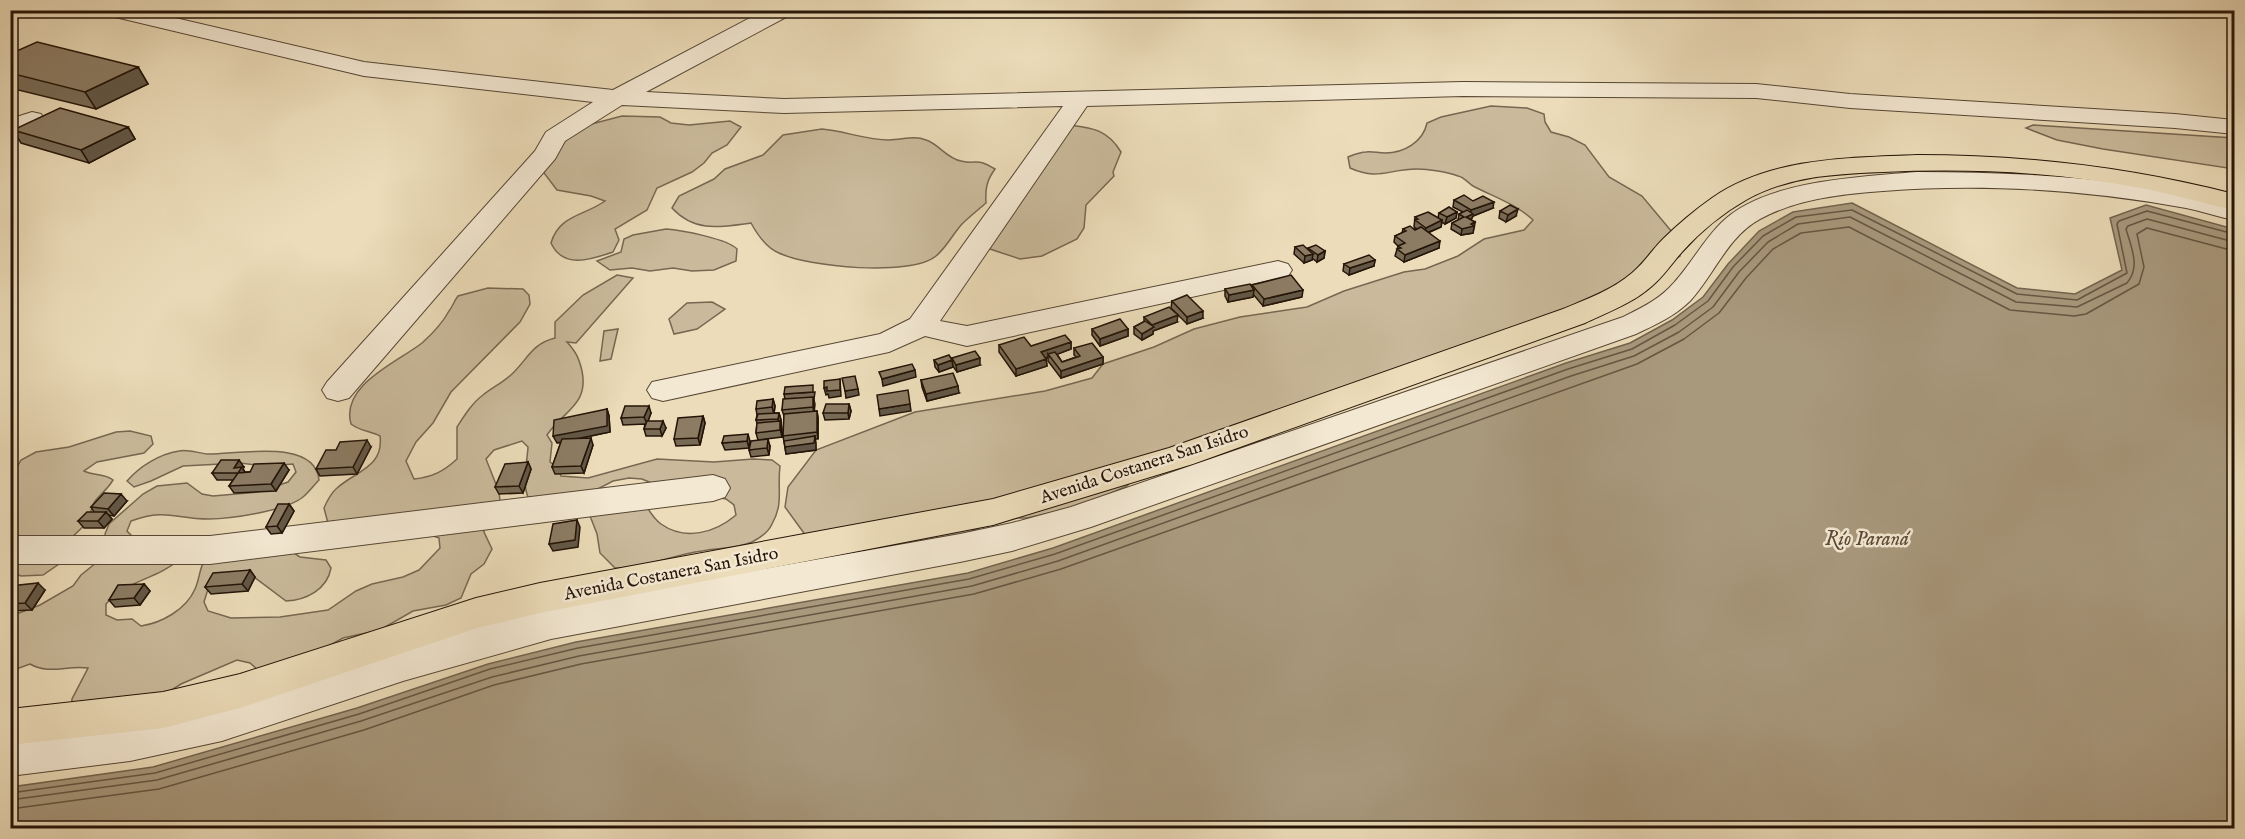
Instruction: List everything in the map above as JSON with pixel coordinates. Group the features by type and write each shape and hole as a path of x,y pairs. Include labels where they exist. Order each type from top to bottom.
{"main road":[{"name":"Avenida Costanera San Isidro","path":"10,727 163,710 240,692 476,613 562,594 993,512 1181,456 1608,302 1642,280 1678,240 1733,196 1765,179 1853,166 1936,161 2011,164 2117,177 2169,186 2235,202"}],"street":[{"path":"111,10 364,69 618,98 784,106 1463,89 1756,91 1850,101 2175,121 2235,127"},
{"path":"338,390 546,154 555,137 618,98 783,10"},
{"path":"663,390 889,342 921,326 1080,99"},
{"path":"10,757 130,743 222,723 403,664 551,623 960,548 1012,537 1078,518 1617,331 1651,316 1678,296 1713,250 1749,214 1799,193 1882,182 1939,180 2003,182 2125,191 2235,212"},
{"path":"921,326 968,336 1278,270"},
{"path":"10,550 210,550 713,488"}],"shaded area":[{"path":"1491,106 1527,108 1544,114 1545,122 1551,132 1585,145 1609,177 1642,196 1680,244 1680,256 1600,305 1236,444 1217,456 1192,463 1141,471 1127,486 1082,506 1027,518 1001,518 904,561 848,567 822,558 785,507 788,487 816,450 915,412 1045,391 1092,378 1103,364 1154,347 1194,329 1240,317 1307,307 1344,291 1404,272 1425,269 1458,256 1484,239 1524,230 1533,220 1526,214 1460,177 1443,172 1417,169 1369,174 1350,168 1348,157 1364,152 1385,153 1406,149 1417,141 1427,123 1441,117"},
{"path":"622,116 660,117 671,123 689,125 730,121 741,127 727,145 712,153 692,172 657,188 647,210 615,229 619,240 613,252 586,260 570,259 556,251 551,243 555,234 566,221 605,201 557,190 544,173 557,142 584,126"},
{"path":"1068,125 1084,127 1104,134 1116,144 1121,152 1113,172 1114,176 1086,205 1084,228 1077,239 1042,256 1020,259 984,247"},
{"path":"2033,125 2234,138 2234,169 2057,140 2026,128"},
{"path":"822,129 880,140 921,139 931,142 956,159 989,165 995,169 987,185 986,203 962,224 936,256 923,262 883,268 834,266 793,258 770,248 751,223 719,227 699,225 681,216 672,208 679,196 714,179 725,169 763,155 783,135"},
{"path":"666,229 704,236 732,245 737,249 736,261 714,270 692,271 673,268 650,271 632,268 610,270 597,261 621,252 624,239 633,235"},
{"path":"617,275 633,278 576,343 567,342 575,352 582,371 582,392 573,407 547,435 552,443 550,462 558,468 561,476 588,478 657,459 714,462 772,460 780,466 778,509 770,527 761,537 740,546 691,553 637,566 615,568 600,553 597,534 590,516 638,493 651,514 661,524 680,532 700,533 719,526 736,515 734,505 726,499 629,478 613,481 573,502 532,504 525,484 528,447 522,441 494,450 486,459 499,492 500,501 485,522 484,532 492,549 484,564 471,574 461,598 446,605 413,611 380,630 343,638 325,648 259,671 250,663 237,660 181,684 143,708 71,710 72,699 88,668 44,669 30,664 11,671 11,616 40,605 73,586 81,575 107,554 105,534 109,524 143,494 157,486 187,483 202,494 213,496 258,492 288,482 296,472 293,464 265,466 240,463 183,466 134,487 127,481 150,462 172,453 185,450 207,454 254,451 289,453 304,458 314,467 319,480 295,502 258,513 209,519 153,515 131,521 127,531 134,538 180,559 161,572 114,596 106,604 106,615 117,620 132,619 141,626 157,622 172,614 191,596 206,557 283,546 300,557 326,560 331,568 329,576 320,588 301,599 286,601 250,574 208,589 204,602 208,611 231,618 280,617 328,610 356,591 419,570 440,548 439,538 428,534 329,527 324,508 329,497 344,482 373,462 378,455 380,436 351,424 350,410 362,386 425,340 444,320 458,296 488,288 523,289 529,295 530,304 520,322 451,392 433,423 416,442 406,461 414,479 437,473 457,459 457,427 475,402 510,376 536,347 555,338 555,322 583,295"},
{"path":"712,302 725,309 697,329 674,334 669,319 687,303"},
{"path":"618,329 611,359 600,361 604,331"},
{"path":"130,431 151,436 153,444 144,453 97,462 84,471 113,480 92,506 90,520 67,542 59,564 43,575 21,576 11,572 11,478 21,460 36,452 69,447 116,432"}],"water":[{"name":"Río Paraná","path":"1852,203 2017,288 2075,294 2122,270 2110,218 2146,205 2234,229 2234,828 11,828 11,787 153,767 357,708 488,664 576,642 968,573 1053,548 1566,363 1630,343 1672,320 1703,297 1728,264 1759,231 1793,212"}],"building":[{"path":"37,42 138,67 85,92 10,73 10,54"},
{"path":"60,108 128,127 81,150 13,130"},
{"path":"1464,195 1473,201 1483,196 1494,202 1471,210 1454,200"},
{"path":"1510,205 1518,209 1508,215 1500,211"},
{"path":"1449,207 1457,212 1447,217 1439,213"},
{"path":"1467,210 1473,214 1466,217 1475,222 1471,224 1474,226 1462,229 1452,223 1464,217 1459,214"},
{"path":"1428,212 1442,220 1426,228 1415,220 1418,219 1415,217"},
{"path":"1410,226 1415,230 1421,227 1440,241 1405,255 1397,249 1405,243 1395,236 1406,231 1403,229"},
{"path":"1303,245 1313,254 1305,256 1295,247"},
{"path":"1316,245 1325,251 1318,255 1308,248"},
{"path":"1369,255 1375,260 1350,268 1344,264"},
{"path":"1291,275 1303,290 1264,299 1252,285"},
{"path":"1250,284 1254,290 1229,295 1225,289"},
{"path":"1187,295 1203,311 1187,317 1172,301"},
{"path":"1169,307 1178,315 1152,325 1144,317"},
{"path":"1120,319 1128,329 1100,339 1092,329"},
{"path":"1145,321 1154,327 1142,334 1134,327"},
{"path":"1065,335 1071,342 1041,352 1046,359 1016,369 999,345 1024,337 1031,346"},
{"path":"1092,343 1103,357 1061,371 1048,354 1055,352 1062,362 1080,356 1074,348"},
{"path":"975,351 980,358 956,365 952,358"},
{"path":"949,355 952,360 938,365 934,360"},
{"path":"912,364 915,370 882,379 879,372"},
{"path":"953,373 958,386 926,394 921,380"},
{"path":"855,376 858,389 845,391 842,378"},
{"path":"840,379 840,390 827,391 827,387 824,388 824,381"},
{"path":"813,385 813,392 784,394 785,387"},
{"path":"908,390 910,404 879,409 877,395"},
{"path":"813,397 813,407 782,410 783,399"},
{"path":"773,399 772,407 756,409 757,401"},
{"path":"826,404 849,404 848,413 823,413"},
{"path":"625,406 649,406 644,417 621,418"},
{"path":"607,409 607,426 553,436 554,420"},
{"path":"817,411 817,432 783,436 784,414"},
{"path":"779,413 778,419 756,420 758,414"},
{"path":"703,416 698,438 674,439 678,418"},
{"path":"647,421 663,421 660,429 644,429"},
{"path":"780,421 780,430 756,433 757,423"},
{"path":"748,434 747,441 722,443 724,436"},
{"path":"815,436 814,443 785,447 784,441"},
{"path":"591,438 581,466 552,467 562,439"},
{"path":"768,439 767,448 749,450 751,441"},
{"path":"367,440 353,467 316,469 326,450 336,450 340,442"},
{"path":"221,460 239,460 234,468 242,467 238,473 212,473"},
{"path":"528,462 519,486 495,487 505,464"},
{"path":"284,463 271,484 229,486 238,473 250,472 254,464"},
{"path":"104,493 121,494 108,509 91,507"},
{"path":"278,504 289,504 277,526 266,527"},
{"path":"87,512 106,512 98,521 78,521"},
{"path":"577,520 575,540 549,544 553,524"},
{"path":"250,570 242,584 205,587 213,573"},
{"path":"38,583 25,603 10,604 10,586"},
{"path":"144,584 134,598 109,600 118,585"}]}
